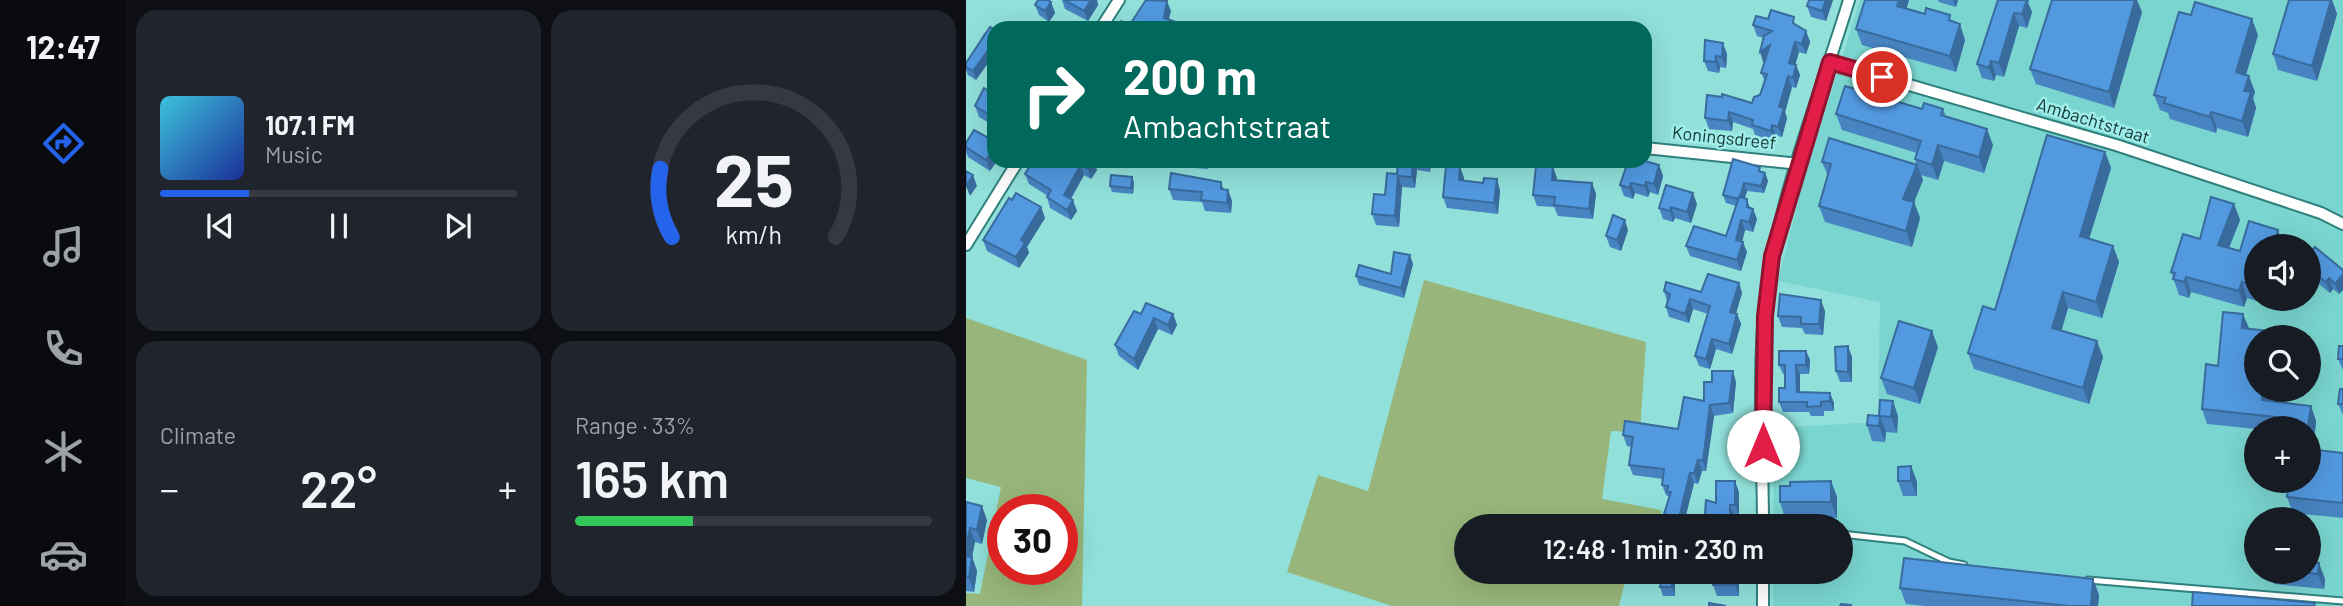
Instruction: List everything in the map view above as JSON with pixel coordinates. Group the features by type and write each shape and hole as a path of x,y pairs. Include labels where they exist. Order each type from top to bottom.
{"street":[{"path":"1106,21 1119,0"},
{"path":"1763,514 1764,341 1772,256 1849,0"},
{"name":"Ambachtstraat","path":"1830,62 2116,145 2321,213 2343,225"},
{"name":"Koningsdreef","path":"1652,149 1798,164"},
{"path":"966,245 1014,168"},
{"path":"1763,584 1763,606"}],"lane":[{"path":"1853,535 1905,541 1949,562 1974,567"},
{"path":"2076,579 2343,601"}],"shaded area":[{"path":"1860,0 2343,0 2343,606 1773,606 1773,584 1853,584 1853,514 1773,514 1775,428 1878,422 1880,302 1778,281 1802,186"}],"green space":[{"path":"1424,280 1646,342 1640,432 1611,431 1602,499 1661,510 1661,514 1454,514 1454,584 1624,584 1619,606 1392,606 1287,572 1318,475 1368,491"},
{"path":"966,318 1087,360 1082,606 966,606 966,593 980,594 987,558 987,585 1078,585 1078,494 1000,494 1001,487 966,478"}],"building":[{"path":"1038,0 1051,2 1045,11 1035,5"},
{"path":"1064,0 1091,0 1084,11"},
{"path":"1146,0 1167,1 1164,18 1173,21 1132,21"},
{"path":"1809,0 1826,0 1822,11 1807,6"},
{"path":"1865,0 1899,0 1897,6 1925,14 1926,8 1950,15 1949,20 1960,24 1950,56 1856,29"},
{"path":"1998,0 2027,0 2022,14 2014,13 1999,63 1991,61 1989,68 1977,64"},
{"path":"2052,0 2135,0 2109,92 2030,69"},
{"path":"2289,0 2331,0 2312,66 2273,54"},
{"path":"2195,2 2252,19 2236,72 2249,76 2244,91 2251,92 2242,121 2211,112 2210,117 2164,103 2166,98 2154,95 2179,12 2191,15"},
{"path":"1771,10 1794,17 1793,23 1806,31 1802,44 1795,42 1789,63 1796,65 1793,78 1788,76 1779,107 1784,108 1778,127 1772,125 1771,131 1752,125 1753,120 1729,112 1728,121 1705,118 1707,95 1722,97 1722,94 1752,103 1754,97 1760,95 1767,74 1761,73 1770,45 1760,52 1764,36 1772,31 1753,25 1756,16 1768,19"},
{"path":"987,32 987,52 973,71 966,67"},
{"path":"1705,40 1723,43 1722,57 1716,56 1715,62 1704,61"},
{"path":"1845,86 1922,109 1924,103 1943,109 1941,115 1987,129 1979,157 1938,145 1932,165 1915,159 1921,141 1836,114"},
{"path":"984,88 987,90 987,114 975,106"},
{"path":"974,130 987,137 986,160 966,147"},
{"path":"2047,135 2105,152 2080,236 2113,246 2096,302 2063,292 2052,328 2097,341 2083,388 1968,353 1983,306 1995,310"},
{"path":"1829,138 1917,165 1903,199 1914,202 1906,231 1819,206 1831,164 1822,162"},
{"path":"1733,159 1760,167 1759,171 1765,173 1761,186 1744,183 1738,199 1723,195"},
{"path":"1652,163 1659,165 1654,184 1646,182 1645,186 1631,183 1629,188 1620,185 1626,168 1652,168"},
{"path":"1029,168 1079,168 1064,195 1073,200 1067,210 1047,197 1051,190 1025,174"},
{"path":"1397,168 1413,168 1412,177 1398,176 1395,216 1372,214 1374,194 1385,195 1387,173 1397,174"},
{"path":"1446,168 1460,168 1459,180 1483,183 1484,178 1497,179 1494,203 1443,197"},
{"path":"1536,168 1553,168 1552,180 1592,183 1589,209 1554,205 1555,197 1533,195"},
{"path":"966,171 973,175 966,186"},
{"path":"1171,173 1221,182 1221,189 1228,190 1227,203 1201,200 1202,192 1169,189"},
{"path":"1111,175 1132,177 1131,188 1110,186"},
{"path":"1666,185 1693,193 1687,212 1671,207 1670,211 1659,208"},
{"path":"1016,193 1041,207 1021,240 1025,243 1016,257 983,240 1009,198 1012,200"},
{"path":"1739,197 1747,199 1747,207 1753,209 1749,222 1741,220 1736,240 1743,242 1737,260 1686,246 1694,226 1726,236"},
{"path":"2211,197 2234,204 2218,245 2240,251 2244,238 2244,283 2239,291 2186,277 2184,282 2173,279 2175,273 2171,272 2183,234 2200,239"},
{"path":"1613,215 1625,220 1617,240 1606,236"},
{"path":"2249,221 2278,230 2277,234 2245,234"},
{"path":"1394,252 1410,255 1401,288 1356,276 1359,265 1391,274"},
{"path":"2321,252 2343,270 2335,284 2329,278 2326,282 2321,278"},
{"path":"1708,274 1739,283 1730,312 1737,314 1729,344 1712,339 1706,359 1695,356 1710,306 1690,299 1685,314 1666,307 1670,294 1664,291 1666,282 1701,292"},
{"path":"1780,294 1821,300 1819,324 1801,324 1801,317 1778,316"},
{"path":"1146,303 1173,314 1168,325 1154,318 1134,359 1115,345 1134,311 1141,314"},
{"path":"2223,312 2243,314 2244,402 2311,406 2310,416 2266,416 2202,409 2206,364 2218,366"},
{"path":"1899,321 1932,331 1914,388 1881,378"},
{"path":"1848,346 1848,372 1836,371 1835,347"},
{"path":"2339,346 2343,346 2343,359 2338,359"},
{"path":"1779,351 1806,351 1806,365 1796,365 1797,392 1830,393 1830,401 1821,402 1821,406 1807,407 1807,402 1779,402 1779,388 1785,388 1785,365 1779,365"},
{"path":"1712,371 1733,371 1729,403 1710,405 1703,461 1698,460 1694,473 1690,473 1680,514 1664,514 1671,492 1667,492 1668,486 1662,485 1664,469 1629,465 1633,437 1623,435 1625,421 1678,429 1684,397 1704,401 1704,382 1712,382"},
{"path":"2340,389 2343,389 2343,404 2338,404"},
{"path":"1880,400 1893,401 1891,417 1880,416 1879,426 1867,425 1868,415 1879,416"},
{"path":"2321,450 2343,453 2343,503 2287,497 2288,493 2321,493"},
{"path":"1911,466 1911,481 1898,481 1898,467"},
{"path":"1716,481 1735,481 1735,505 1730,505 1730,514 1705,514 1706,500 1716,503"},
{"path":"1831,481 1831,502 1780,502 1780,486 1790,486 1790,482"},
{"path":"966,502 982,506 977,530 970,528 966,547"},
{"path":"966,556 972,557 969,578 966,577"},
{"path":"1904,558 2093,579 2091,606 1900,588"},
{"path":"1661,584 1672,584 1672,587 1660,587"},
{"path":"2193,592 2315,603 2314,606 2192,606"}],"route":[{"path":"1763,446 1765,316 1772,256 1830,62 1882,77"}]}
